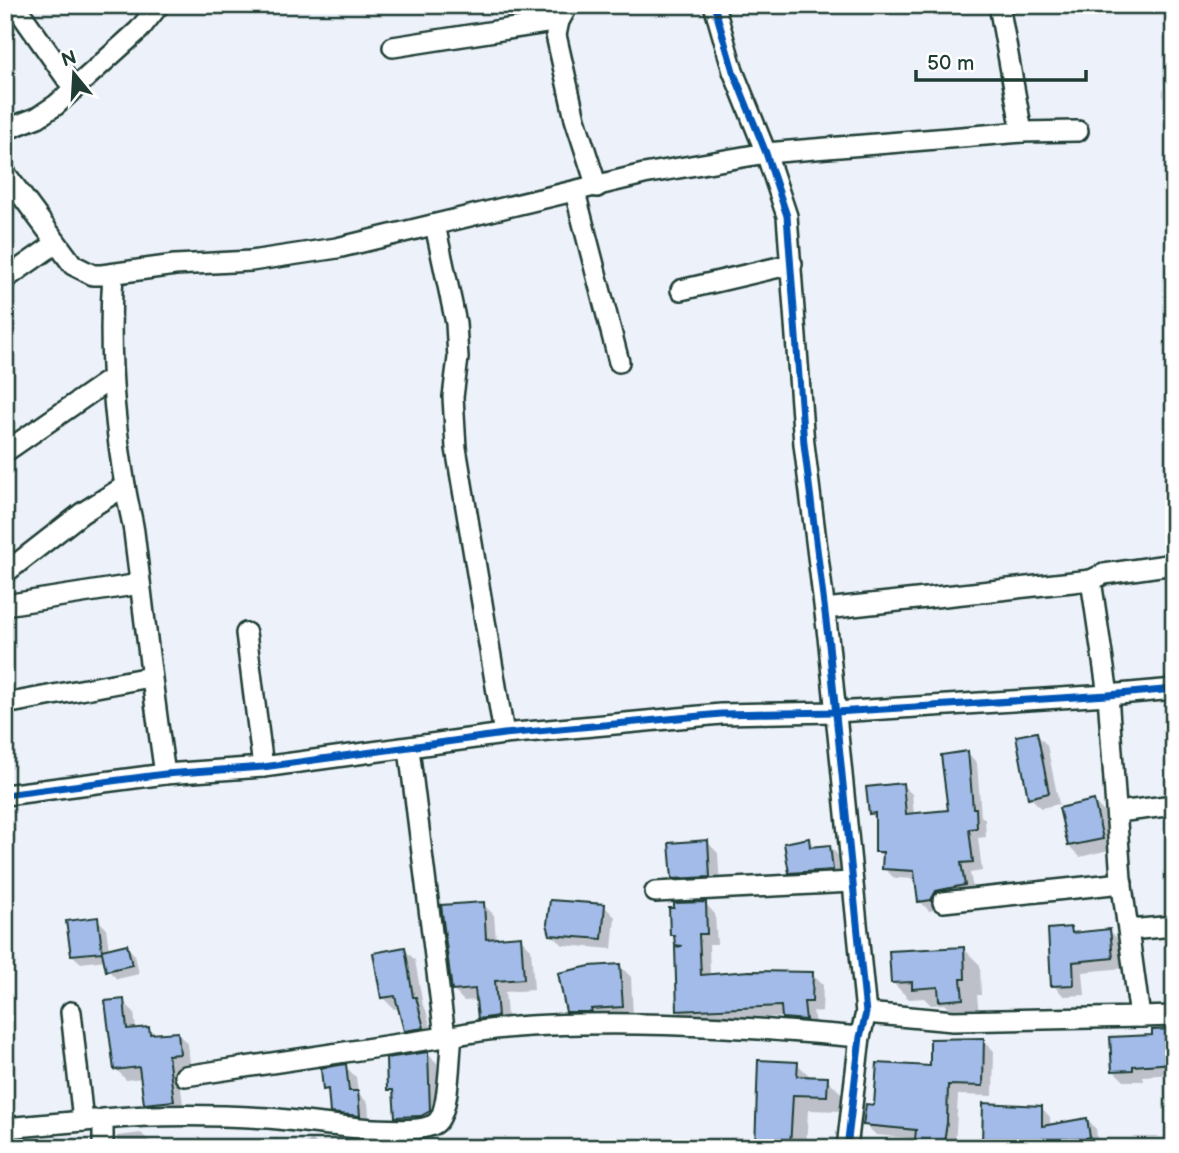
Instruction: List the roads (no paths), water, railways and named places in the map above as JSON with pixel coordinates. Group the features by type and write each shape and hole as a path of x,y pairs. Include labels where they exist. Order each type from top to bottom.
{"street":[{"path":"15,5 74,89"},
{"path":"714,5 733,71 766,153 787,216 805,457 825,609 866,1013 860,1037 847,1148"},
{"path":"999,5 1023,132"},
{"path":"5,130 38,117 74,89 139,30 154,8"},
{"path":"393,47 563,13 556,36 561,67 597,187"},
{"path":"5,173 73,265 93,275 175,265 294,256 384,238 644,174 766,153 1023,132 1078,131"},
{"path":"575,192 619,362"},
{"path":"435,225 456,323 458,358 453,397 456,448 505,734"},
{"path":"5,279 55,244"},
{"path":"681,290 792,264"},
{"path":"113,274 110,349 112,377 165,774"},
{"path":"5,452 112,377"},
{"path":"5,573 73,520 125,486"},
{"path":"825,609 1090,580 1104,574 1174,564"},
{"path":"1090,580 1108,695 1122,883 1140,1017"},
{"path":"5,605 140,584"},
{"path":"246,633 263,767"},
{"path":"5,704 150,677"},
{"path":"5,795 165,774 263,767 505,734 721,714 836,712 1174,689"},
{"path":"5,1128 157,1115 268,1118 389,1129 424,1129 438,1122 446,1105 449,1036 409,749"},
{"path":"1118,812 1174,805"},
{"path":"655,892 852,882"},
{"path":"943,902 1122,883"},
{"path":"1129,930 1174,926"},
{"path":"71,1012 83,1121"},
{"path":"866,1013 953,1021 1174,1016"},
{"path":"185,1076 485,1029 625,1023 708,1025 860,1037"},
{"path":"103,1119 103,1148"}]}
